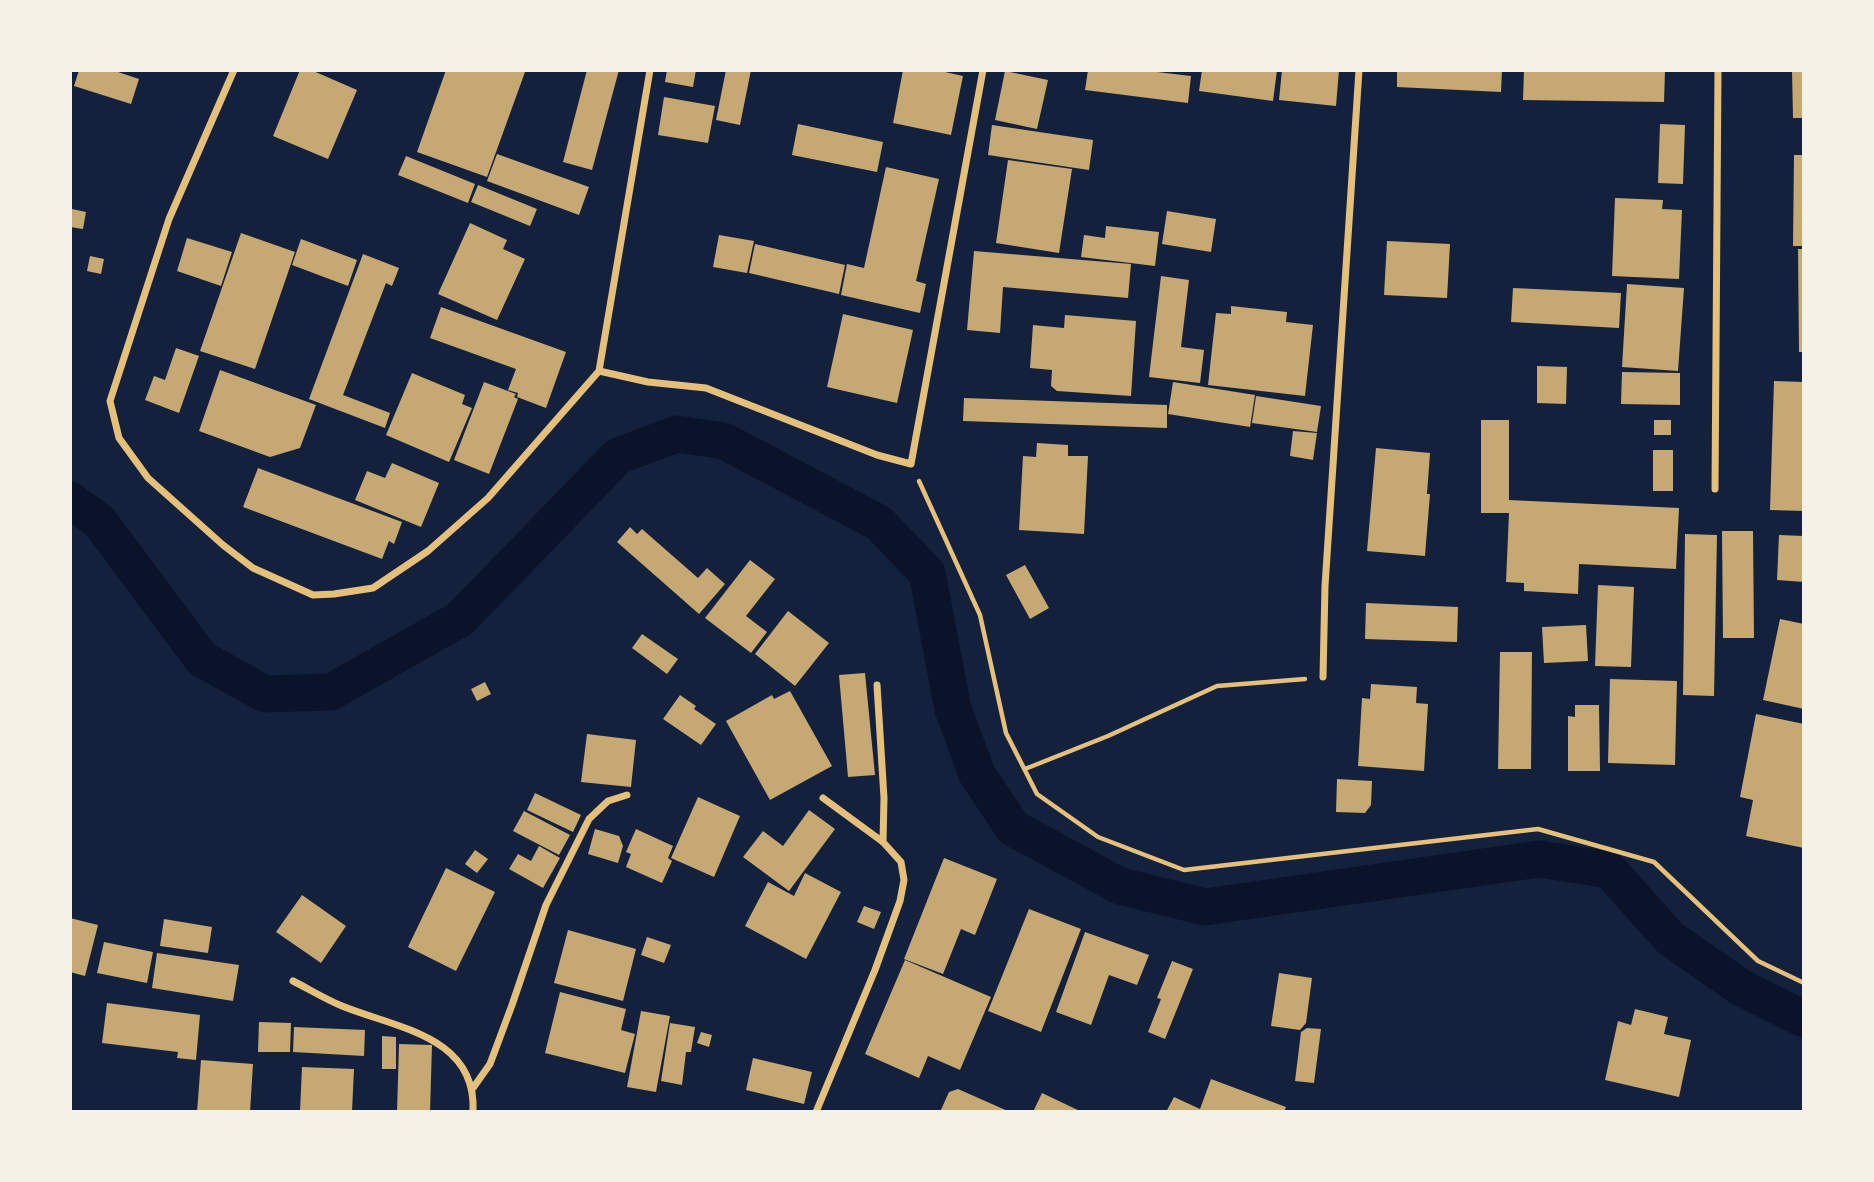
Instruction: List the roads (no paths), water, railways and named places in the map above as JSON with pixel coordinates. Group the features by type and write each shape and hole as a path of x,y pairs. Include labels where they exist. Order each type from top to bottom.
{"street":[{"path":"234,70 170,219 110,401 119,438 148,478 253,568 313,595 373,588 428,551 488,498 599,371 650,70"},
{"path":"599,371 648,382 706,388 877,455 911,464 983,70"},
{"path":"1323,677 1325,586 1359,70"},
{"path":"1715,489 1718,70"},
{"path":"877,685 884,798 883,842"},
{"path":"473,1088 490,1064 546,905 589,820 608,801 627,795"},
{"path":"816,1112 901,901 904,880 901,862 883,842 823,798"},
{"path":"293,981 340,1005 401,1026 443,1045 462,1066 473,1088 472,1112"}],"waterway":[{"path":"70,500 99,521 202,659 265,694 331,692 460,619 618,456 677,434 724,441 879,523 927,573 953,709 977,774 1013,828 1120,886 1205,907 1539,859 1609,870 1670,938 1740,987 1804,1019"}]}
